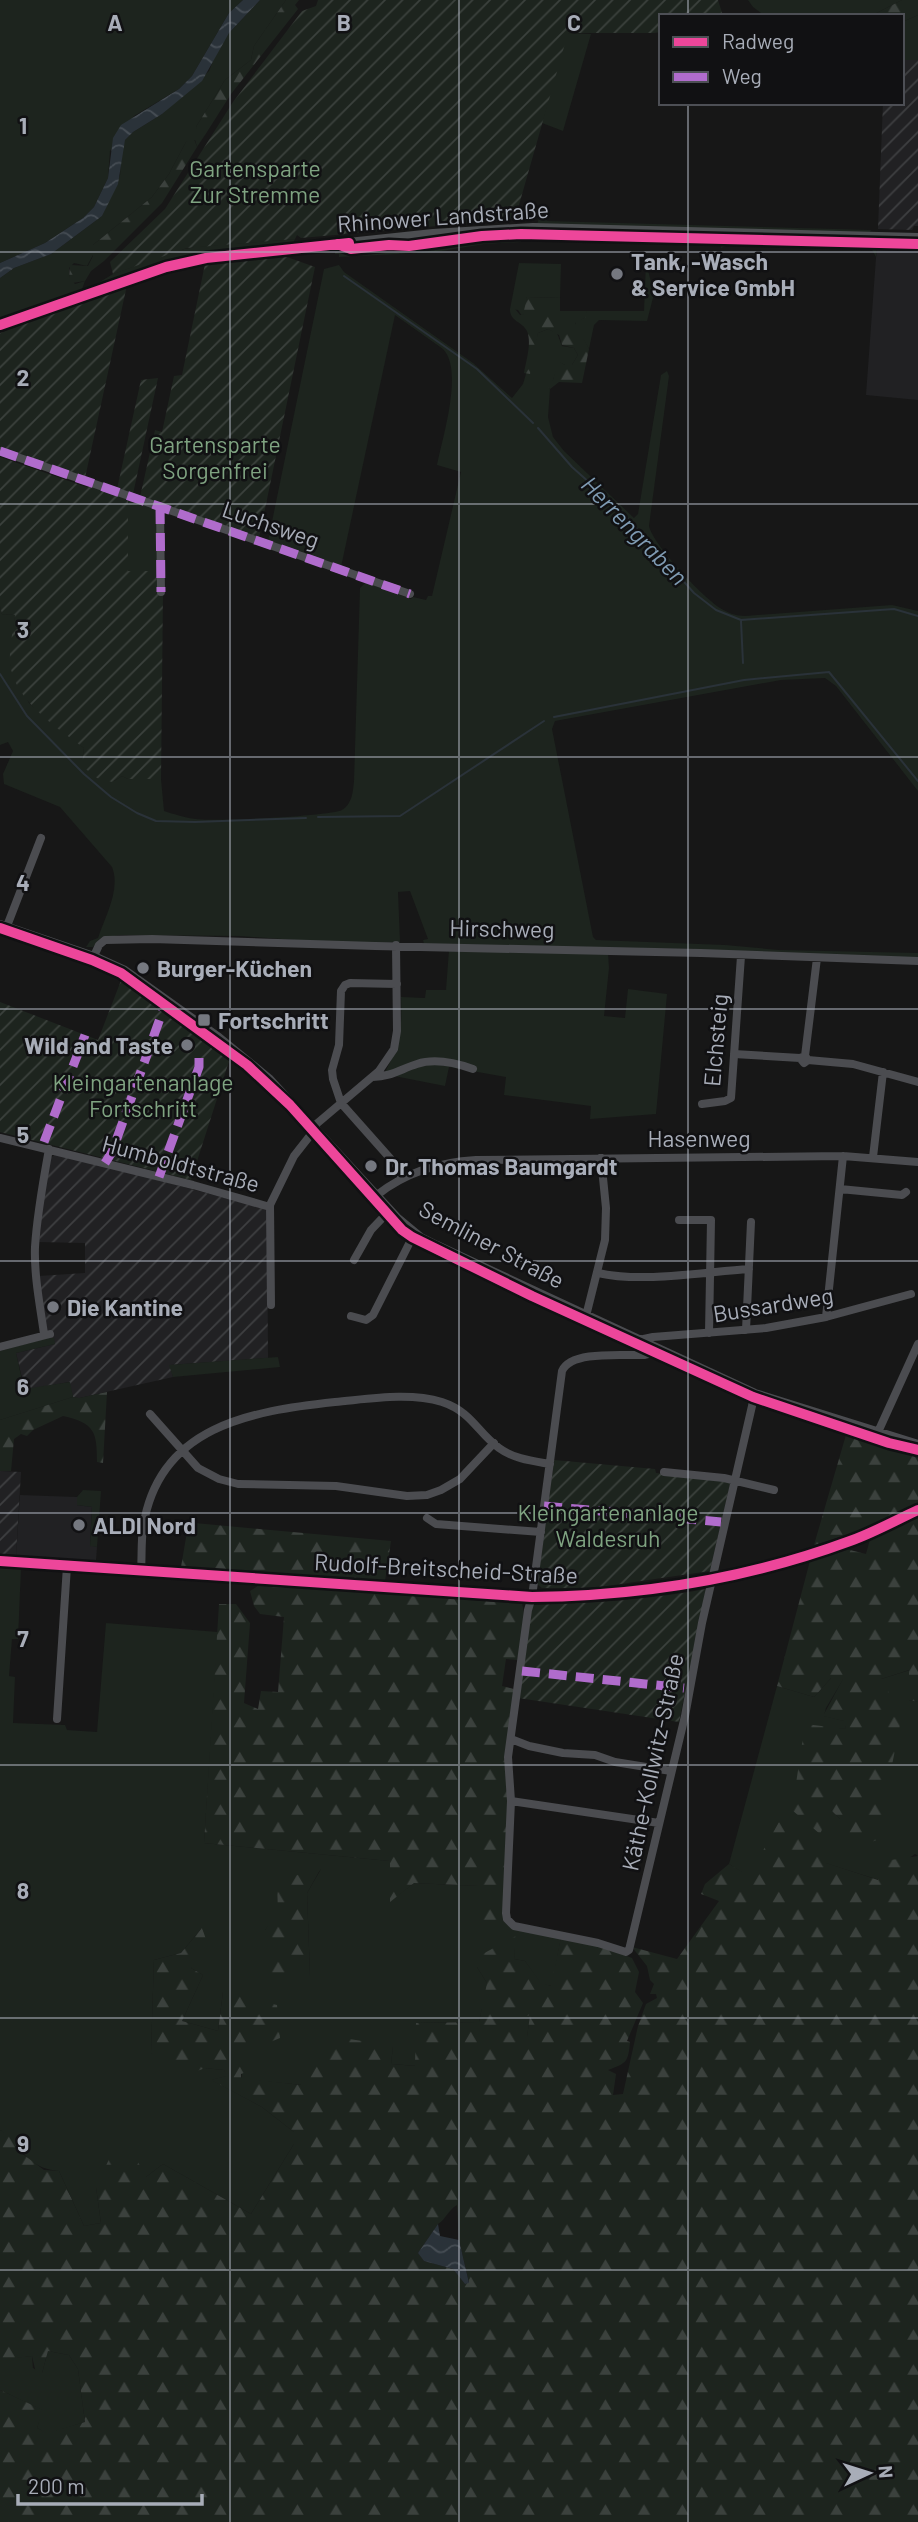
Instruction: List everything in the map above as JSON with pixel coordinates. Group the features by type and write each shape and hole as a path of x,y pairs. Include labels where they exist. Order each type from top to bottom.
{"main road":[{"name":"Rhinower Landstraße","path":"0,326 147,272 206,258 433,233 495,229 918,238"}],"street":[{"name":"Luchsweg","path":"0,451 410,594"},
{"path":"160,506 161,592"},
{"name":"Semliner Straße","path":"41,838 3,925 94,956 125,970 233,1048 269,1078 390,1210 415,1232 651,1347 755,1393 918,1444"},
{"name":"Hirschweg","path":"94,956 99,945 105,940 166,939 688,952 918,961"},
{"path":"271,1305 270,1207 294,1156 315,1127 384,1066 396,1041 396,945"},
{"name":"Elchsteig","path":"702,1104 731,1098 741,956"},
{"path":"804,1058 817,958"},
{"path":"397,984 345,985 341,991 339,1045 332,1070 341,1103 396,1166 402,1178"},
{"path":"734,1054 853,1064 918,1082"},
{"path":"373,1077 395,1074 422,1063 443,1062 473,1069"},
{"path":"873,1157 883,1072"},
{"name":"Humboldtstraße","path":"0,1138 270,1207"},
{"path":"0,1347 47,1334 36,1279 35,1248 49,1149"},
{"path":"826,1317 843,1156"},
{"name":"Hasenweg","path":"377,1195 402,1178 453,1161 843,1156 918,1162"},
{"path":"586,1316 598,1273 606,1219 601,1158"},
{"path":"840,1188 902,1195 906,1192"},
{"path":"354,1260 371,1230 390,1210"},
{"path":"679,1220 711,1220 709,1333"},
{"path":"746,1330 751,1222"},
{"path":"351,1315 366,1320 373,1315 415,1232"},
{"path":"598,1273 611,1276 643,1276 749,1269"},
{"name":"Bussardweg","path":"638,1340 653,1336 746,1330 826,1317 911,1294"},
{"path":"878,1432 918,1344"},
{"path":"651,1347 644,1355 586,1357 564,1366 532,1597 514,1699 508,1757 511,1801 659,1823"},
{"name":"Käthe-Kollwitz-Straße","path":"511,1801 507,1919 514,1926 598,1943 626,1952 629,1950 685,1716 712,1581 755,1393"},
{"path":"141,1571 143,1528 148,1507 161,1478 182,1451 203,1434 248,1416 332,1402 426,1398 453,1406 473,1420 494,1443 519,1458 550,1464"},
{"path":"150,1414 198,1468 238,1484 336,1486 417,1497 441,1490 460,1479 494,1443"},
{"path":"664,1472 734,1480 774,1490"},
{"name":"Rudolf-Breitscheid-Straße","path":"0,1560 532,1597 639,1592 712,1581 764,1568 852,1541 918,1510"},
{"path":"427,1518 436,1524 541,1532"},
{"path":"57,1719 67,1566"},
{"path":"511,1739 529,1746 595,1755 615,1762 671,1771"}],"shaded area":[{"path":"904,60 918,60 918,226 914,226 912,230 878,229 883,105 904,105"},
{"path":"877,244 918,246 918,400 866,395"},
{"path":"57,1153 265,1209 268,1358 170,1365 173,1377 79,1398 73,1397 69,1382 25,1390 16,1353 55,1344 48,1338 39,1276 85,1273 85,1243 39,1242 41,1213 51,1158"},
{"path":"0,1471 21,1472 16,1556 0,1555"},
{"path":"20,1495 77,1497 77,1505 92,1507 90,1545 97,1547 96,1561 16,1556"}],"green space":[{"path":"0,0 243,0 229,13 192,76 179,89 134,116 110,151 108,178 94,207 83,218 45,243 0,263"},
{"path":"260,0 286,0 254,46 251,60 225,80 196,127 201,135 205,135 197,147 195,140 186,142 169,174 152,197 93,245 93,255 87,266 74,263 69,268 69,277 75,284 85,281 81,292 20,315 0,319 0,278 14,268 51,254 102,216 120,175 125,140 162,114 209,71 218,48"},
{"path":"286,0 299,0 295,5 298,9 231,94 205,135 198,135 196,127 225,80 251,60 254,46"},
{"name":"Gartensparte Zur Stremme","path":"318,0 718,0 722,14 659,14 659,32 654,33 568,33 515,219 301,238 297,235 295,239 187,248 113,274 110,262 165,209 233,102 302,11 316,6"},
{"path":"748,0 902,0 875,14 762,14"},
{"path":"902,0 918,0 918,15 904,21 904,14 875,14"},
{"path":"918,15 918,60 904,60 904,21"},
{"path":"567,33 591,34 563,131 542,123"},
{"path":"194,139 197,147 162,203 91,271 85,281 72,283 69,279 70,265 88,266 93,256 93,245 152,197 169,174 186,142"},
{"path":"541,210 543,219 548,221 871,230 869,234 537,225"},
{"path":"521,234 521,242 484,244 436,252 339,257 339,254 335,254 335,250 434,244 481,236"},
{"path":"295,239 292,245 228,251 176,260 90,288 113,274 175,251"},
{"path":"721,240 877,244 876,257 871,248 729,245 721,248"},
{"name":"Gartensparte Sorgenfrei","path":"284,256 315,267 259,538 140,497 155,430 162,432 174,376 182,375 205,264"},
{"path":"646,262 654,294 647,321 599,320 594,325 589,349 575,326 576,321 584,318 587,311 644,311"},
{"path":"519,263 561,264 560,298 527,297 526,311 522,316 518,310 510,309"},
{"path":"339,265 344,272 473,363 512,398 523,384 538,333 548,329 557,333 562,346 574,348 578,355 572,365 559,362 548,387 548,417 553,437 564,451 634,518 638,514 661,375 667,371 669,376 649,526 659,545 680,570 720,608 745,616 892,605 918,611 918,791 836,686 825,678 781,680 555,721 552,729 593,937 596,940 779,950 918,953 918,958 742,953 696,949 424,944 423,940 428,939 410,891 398,892 400,942 353,944 240,936 120,935 101,938 93,947 86,947 90,941 98,938 111,903 115,884 112,867 60,807 4,784 3,774 13,751 8,742 0,745 0,606 2,614 15,615 10,664 29,703 84,748 83,758 114,781 122,776 128,779 161,779 164,811 192,818 224,820 333,812 342,810 348,804 354,781 360,588 366,582 411,599 413,597 426,600 428,596 432,596 461,472 437,465 450,405 452,372 443,349 395,315 341,567 268,541 324,269"},
{"path":"127,285 85,478 0,449 0,333"},
{"path":"527,297 560,298 560,311 587,311 586,317 575,323 589,349 582,383 559,382 550,389 548,387 548,383 553,380 558,361 572,365 578,355 574,348 562,345 559,335 548,329 538,333 530,374 524,373 529,341 527,331 512,317 510,309 523,315"},
{"path":"158,378 133,494 117,489 141,380"},
{"path":"0,457 86,487 91,486 128,498 128,571 159,571 163,592 161,779 128,779 122,776 112,782 97,778 82,766 84,748 38,712 13,677 10,658 15,615 2,614 0,606"},
{"path":"128,498 157,507 159,571 128,572"},
{"path":"449,950 608,953 604,1016 625,1018 628,989 667,994 656,1114 590,1119 591,1106 504,1095 506,1077 449,1067 445,1086 384,1074 399,1037 401,997 425,998 426,990 446,990"},
{"name":"Kleingartenanlage Fortschritt","path":"122,978 231,1055 191,1180 0,1132 0,1002 98,1040"},
{"path":"54,1338 55,1344 16,1353 24,1389 70,1382 73,1397 0,1420 0,1351"},
{"path":"278,1357 280,1367 173,1377 169,1365"},
{"path":"107,1392 103,1463 97,1462 92,1430 82,1422 63,1416 33,1430 27,1436 21,1434 14,1439 11,1471 0,1471 0,1420 73,1397"},
{"path":"848,1428 918,1448 918,1505 850,1534 814,1545"},
{"name":"Kleingartenanlage Waldesruh","path":"554,1460 655,1469 656,1473 731,1480 710,1571 593,1588 542,1588 537,1584"},
{"path":"83,1490 101,1491 97,1547 90,1546 92,1507 77,1505 77,1497"},
{"path":"918,1515 918,1702 909,1700 909,1670 881,1679 902,1715 877,1840 858,1847 846,1847 840,1819 831,1810 820,1834 792,1810 805,1724 846,1729 844,1721 823,1716 843,1679 831,1678 814,1697 777,1686 811,1557 842,1548 866,1554 871,1536"},
{"path":"194,1523 391,1541 385,1581 181,1567 188,1526"},
{"path":"0,1567 21,1568 18,1639 12,1639 9,1676 15,1677 13,1723 65,1725 67,1730 97,1732 106,1623 218,1632 204,1843 390,1861 390,1901 414,1883 480,1886 506,1923 561,1937 552,1986 541,1984 525,1961 514,1959 515,1937 477,1967 487,1983 530,2015 527,2038 482,2009 479,2022 417,2023 416,2066 391,2064 393,2046 302,2085 241,2079 245,2052 223,1992 218,2031 182,2021 203,1975 191,1968 201,1929 181,1953 154,1960 151,2053 205,2068 224,2070 227,2076 212,2080 262,2107 294,2132 294,2144 251,2214 163,2164 146,2177 96,2187 101,2223 84,2226 59,2171 31,2161 0,2130","holes":["321,1869 307,1893 310,1977 265,1930"]},
{"path":"261,1584 522,1604 524,1624 519,1654 517,1660 506,1659 502,1686 514,1689 503,1917 505,1925 478,1943 479,1886 414,1883 390,1902 390,1861 204,1843 219,1604 236,1604 250,1623 244,1703 258,1709 261,1691 278,1692 284,1617 260,1614 254,1606 250,1591"},
{"name":"Kleingartenanlage Waldesruh","path":"706,1589 679,1722 518,1698 531,1610 534,1605 663,1596"},
{"path":"910,1670 909,1700 918,1702 918,1856 915,1854 879,1880 825,1863 749,1877 729,1864 777,1686 814,1697 831,1678 844,1678 824,1716 845,1721 846,1729 829,1728 831,1810 840,1819 881,1679"},
{"path":"779,1822 828,1841 826,1863 878,1880 884,1861 918,1856 918,2522 0,2522 0,2390 43,2410 37,2428 47,2433 85,2422 78,2369 69,2355 48,2351 42,2373 37,2377 32,2356 0,2360 0,2130 5,2133 15,2129 26,2142 20,2152 44,2170 59,2171 84,2226 101,2223 96,2187 111,2155 132,2151 146,2177 163,2164 251,2214 294,2144 294,2132 262,2107 211,2080 226,2076 224,2070 205,2068 187,2075 151,2053 154,1960 181,1953 202,1928 208,1945 191,1968 203,1975 182,2021 218,2031 223,1992 277,2005 280,2038 246,2052 252,2070 241,2074 241,2078 301,2085 331,2036 393,2046 391,2064 415,2066 416,2023 479,2022 482,2008 527,2037 530,2015 513,2020 485,1993 487,1983 477,1967 477,1957 516,1936 514,1959 525,1961 541,1983 551,1986 561,1937 600,1946 632,1958 639,1972 635,1992 643,2003 627,2041 630,2042 627,2058 608,2070 616,2074 613,2095 623,2094 638,2026 646,2004 657,1998 656,1994 650,1994 654,1984 650,1980 647,1966 632,1947 677,1959 719,1901 701,1894 705,1884 729,1864 749,1876","holes":["457,2205 459,2240 469,2282 465,2284 453,2269 424,2261 418,2253 438,2224"]},
{"path":"321,1868 307,1893 310,1977 269,1973 265,1930 278,1913 277,1881"},
{"path":"48,2351 69,2355 78,2369 85,2422 47,2434 37,2428 42,2410 0,2390 0,2359 32,2356 33,2368 42,2373"}],"water":[{"path":"243,0 260,0 229,33 202,81 125,140 118,184 102,216 51,254 14,268 0,278 0,263 45,243 83,218 94,207 108,178 113,138 121,125 179,89 192,76 229,13"},
{"path":"438,2224 440,2236 459,2240 469,2283 465,2284 453,2269 424,2261 418,2253"}],"waterway":[{"name":"Herrengraben","path":"344,276 477,369 533,423"},
{"name":"Herrengraben","path":"538,428 572,467 619,509 694,593 716,610 741,620 894,609 918,616"},
{"name":"Herrengraben","path":"741,621 743,663"},
{"path":"554,717 744,680 829,672 918,781"},
{"path":"0,674 27,716 84,774 111,797 137,813 156,821 306,818"},
{"path":"318,817 400,816 544,721"}],"marked path":[{"path":"0,451 410,594"},
{"path":"160,506 161,592"},
{"path":"105,1163 112,1152 167,999"},
{"path":"44,1142 85,1035"},
{"path":"159,1177 199,1067 199,1055"},
{"path":"544,1506 721,1522"},
{"path":"522,1671 684,1688"}],"cycle path":[{"path":"337,244 351,249 409,246 482,236 521,234 918,244"},
{"path":"0,325 166,267 206,258 349,243"},
{"path":"0,928 121,973 247,1065 290,1105 402,1230 412,1237 532,1296 753,1397 889,1443 918,1450"},
{"path":"0,1561 532,1597 573,1596 694,1583 772,1566 859,1538 918,1510"}],"place":[{"name":"Tank, -Wasch & Service GmbH","path":"617,274"},
{"name":"Burger-Küchen","path":"143,968"},
{"name":"Fortschritt","path":"204,1020"},
{"name":"Wild and Taste","path":"187,1045"},
{"name":"Dr. Thomas Baumgardt","path":"371,1166"},
{"name":"Die Kantine","path":"53,1307"},
{"name":"ALDI Nord","path":"79,1525"}]}
